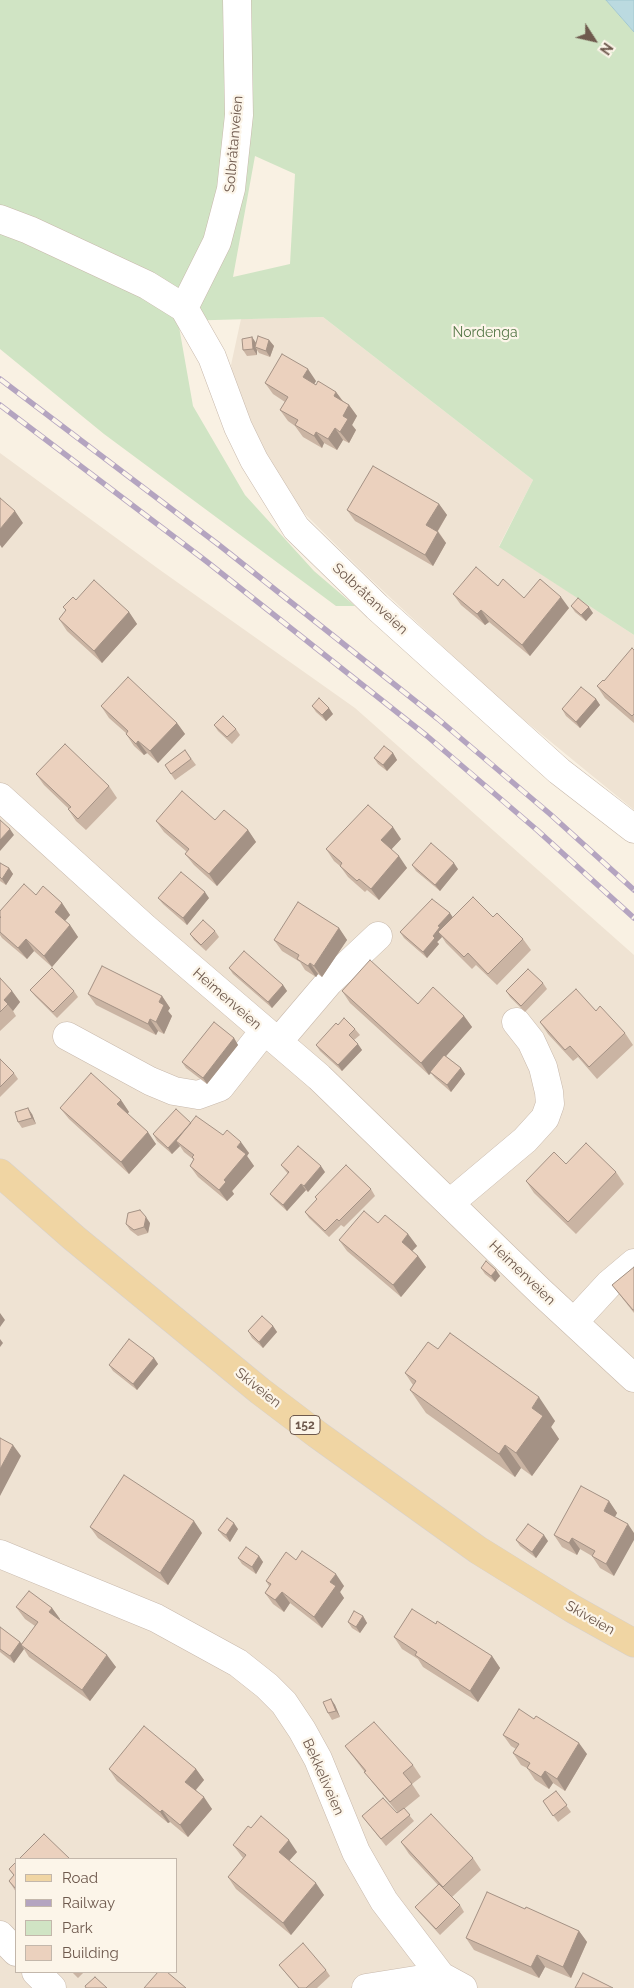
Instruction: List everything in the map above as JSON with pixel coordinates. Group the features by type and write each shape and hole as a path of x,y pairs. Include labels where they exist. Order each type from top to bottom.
{"main road":[{"name":"Skiveien","path":"0,1173 74,1238 260,1391 318,1435 478,1550 573,1609 634,1643"}],"street":[{"name":"Solbråtanveien","path":"184,308 217,242 232,189 239,115 237,0"},
{"name":"Solbråtanveien","path":"0,219 29,230 147,285 184,308 212,357 238,427 254,460 296,528 377,607 559,771 634,829"},
{"name":"Heimenveien","path":"0,797 86,877 320,1077 541,1292 634,1378"},
{"path":"67,1036 150,1081 174,1091 198,1095 220,1087 271,1036 378,936"},
{"path":"450,1203 525,1140 545,1118 550,1104 543,1067 531,1041 516,1022"},
{"path":"574,1322 634,1262"},
{"name":"Bekkeliveien","path":"0,1554 156,1618 238,1663 268,1686 284,1703 318,1759 356,1852 384,1901 452,1982"},
{"path":"0,1935 15,1951"},
{"path":"37,1973 52,1988"},
{"path":"366,1988 452,1982"}],"shaded area":[{"path":"323,317 533,480 499,546 634,635 634,810 501,701 364,573 287,496 238,408 231,365 241,319"},
{"path":"0,453 160,570 355,708 634,955 634,1988 0,1988"}],"green space":[{"name":"Nordenga","path":"0,0 606,0 634,32 634,635 499,547 533,480 323,317 178,321 193,406 245,495 314,571 355,606 336,606 104,434 0,349","holes":["255,156 295,174 290,264 233,277"]}],"water":[{"path":"606,0 634,0 634,32"}],"building":[{"path":"258,336 269,340 266,351 255,347"},
{"path":"252,337 253,349 243,350 242,339"},
{"path":"282,354 308,369 303,377 316,385 318,381 336,392 334,396 349,405 343,416 348,419 340,432 335,428 328,439 316,432 314,436 295,425 298,420 280,410 288,397 265,383"},
{"path":"373,466 439,504 426,525 438,532 425,555 347,510"},
{"path":"0,498 15,511 0,529"},
{"path":"476,567 498,586 503,579 524,598 540,579 561,597 522,645 481,610 477,614 453,594"},
{"path":"94,580 129,612 94,651 59,619 66,610 63,607 73,597 76,600"},
{"path":"578,598 589,607 581,615 571,606"},
{"path":"632,648 634,650 634,714 632,716 597,686 604,681"},
{"path":"128,677 177,723 150,751 138,741 136,744 126,734 128,731 101,706"},
{"path":"581,687 596,699 576,722 562,709"},
{"path":"319,698 329,708 322,715 312,706"},
{"path":"223,716 236,729 227,737 214,725"},
{"path":"65,744 109,786 78,819 68,809 71,807 36,774"},
{"path":"384,746 393,753 383,765 374,758"},
{"path":"185,750 191,759 171,774 165,765"},
{"path":"182,791 215,820 224,810 248,830 209,874 185,854 189,849 156,821"},
{"path":"368,805 393,827 381,840 399,856 371,889 359,879 357,881 340,866 342,863 326,849"},
{"path":"0,820 10,829 0,840"},
{"path":"431,843 454,863 435,885 412,865"},
{"path":"0,863 9,868 2,879 0,877"},
{"path":"181,872 205,892 183,918 158,898"},
{"path":"24,884 36,895 43,886 62,903 55,912 70,925 44,956 26,939 18,948 0,932 0,911"},
{"path":"473,897 493,917 497,913 523,939 488,974 468,953 464,957 438,932"},
{"path":"432,899 450,913 438,926 440,927 433,936 435,938 423,952 400,932"},
{"path":"298,902 339,928 314,966 310,963 308,966 297,959 299,955 274,940"},
{"path":"203,920 215,931 201,945 190,934"},
{"path":"244,951 283,985 268,1002 229,968"},
{"path":"370,960 418,1004 433,987 464,1016 421,1063 342,991"},
{"path":"102,966 162,996 159,1002 164,1005 156,1022 150,1019 148,1024 88,994"},
{"path":"52,968 74,991 53,1012 30,990"},
{"path":"528,969 543,983 521,1006 506,991"},
{"path":"0,978 12,991 4,1000 8,1004 0,1012"},
{"path":"576,989 596,1011 600,1006 625,1033 589,1067 570,1046 565,1050 540,1022"},
{"path":"344,1018 355,1029 349,1035 358,1044 338,1065 316,1045 336,1023 338,1025"},
{"path":"214,1022 234,1038 203,1078 182,1062"},
{"path":"444,1055 461,1068 447,1085 430,1072"},
{"path":"0,1059 14,1073 0,1087"},
{"path":"91,1073 121,1100 117,1104 148,1132 121,1162 60,1108"},
{"path":"28,1108 32,1118 18,1122 15,1112"},
{"path":"176,1109 191,1123 168,1148 153,1134"},
{"path":"196,1116 223,1135 227,1130 241,1142 237,1147 246,1154 224,1180 226,1182 219,1190 190,1166 194,1155 176,1141"},
{"path":"586,1143 616,1172 568,1222 526,1181 554,1152 566,1164"},
{"path":"298,1146 321,1166 304,1186 301,1184 283,1205 270,1194 289,1172 281,1165"},
{"path":"346,1165 371,1189 339,1221 337,1219 325,1231 305,1212 317,1199 315,1197"},
{"path":"140,1210 146,1217 144,1227 134,1230 126,1224 128,1213"},
{"path":"364,1211 378,1223 385,1215 408,1234 402,1242 418,1256 393,1285 339,1240"},
{"path":"486,1261 496,1270 491,1276 481,1268"},
{"path":"634,1267 634,1310 633,1310 612,1285"},
{"path":"262,1316 273,1326 259,1342 248,1331"},
{"path":"450,1333 539,1397 532,1408 543,1416 516,1453 505,1445 499,1454 410,1390 416,1381 405,1373 428,1342 438,1349"},
{"path":"129,1339 154,1358 133,1384 109,1365"},
{"path":"0,1438 13,1445 0,1469"},
{"path":"124,1475 194,1521 160,1573 90,1527"},
{"path":"581,1486 609,1501 604,1511 628,1524 606,1564 592,1556 595,1551 572,1538 569,1543 554,1535"},
{"path":"227,1518 234,1523 226,1535 218,1530"},
{"path":"528,1524 544,1535 532,1552 516,1540"},
{"path":"246,1547 259,1556 252,1567 238,1558"},
{"path":"302,1551 336,1574 330,1582 336,1586 314,1617 282,1592 275,1600 265,1593 271,1584 266,1581 286,1552 296,1560"},
{"path":"29,1591 52,1608 49,1612 107,1655 82,1690 21,1645 38,1622 16,1607"},
{"path":"412,1609 436,1624 437,1621 492,1656 470,1691 415,1655 417,1652 394,1637"},
{"path":"354,1611 363,1616 356,1627 348,1622"},
{"path":"0,1627 20,1642 10,1656 0,1649"},
{"path":"331,1699 336,1711 328,1713 323,1702"},
{"path":"519,1709 534,1719 536,1716 579,1743 557,1779 545,1771 541,1777 527,1768 530,1763 513,1753 519,1744 503,1735"},
{"path":"374,1722 413,1765 403,1773 412,1784 390,1802 345,1746"},
{"path":"144,1726 196,1769 185,1782 204,1797 180,1825 162,1810 160,1812 109,1769"},
{"path":"556,1791 567,1805 553,1816 543,1801"},
{"path":"383,1798 397,1813 404,1808 410,1815 381,1839 362,1816"},
{"path":"431,1814 473,1858 443,1887 401,1842"},
{"path":"261,1816 289,1840 279,1852 316,1883 283,1923 228,1877 246,1855 233,1845 248,1826 251,1828"},
{"path":"44,1834 69,1858 20,1858"},
{"path":"15,1863 15,1888 9,1881 14,1875 9,1869"},
{"path":"439,1884 460,1905 436,1929 415,1907"},
{"path":"487,1892 579,1931 563,1967 537,1955 531,1967 466,1938"},
{"path":"303,1943 326,1970 306,1988 299,1988 279,1965"},
{"path":"157,1973 168,1973 186,1988 144,1988"},
{"path":"583,1973 613,1988 575,1988"},
{"path":"95,1977 107,1988 86,1988 85,1986"}],"railway":[{"path":"0,379 219,545 438,719 550,814 634,890"},
{"path":"0,405 206,561 427,736 537,830 634,918"}]}
